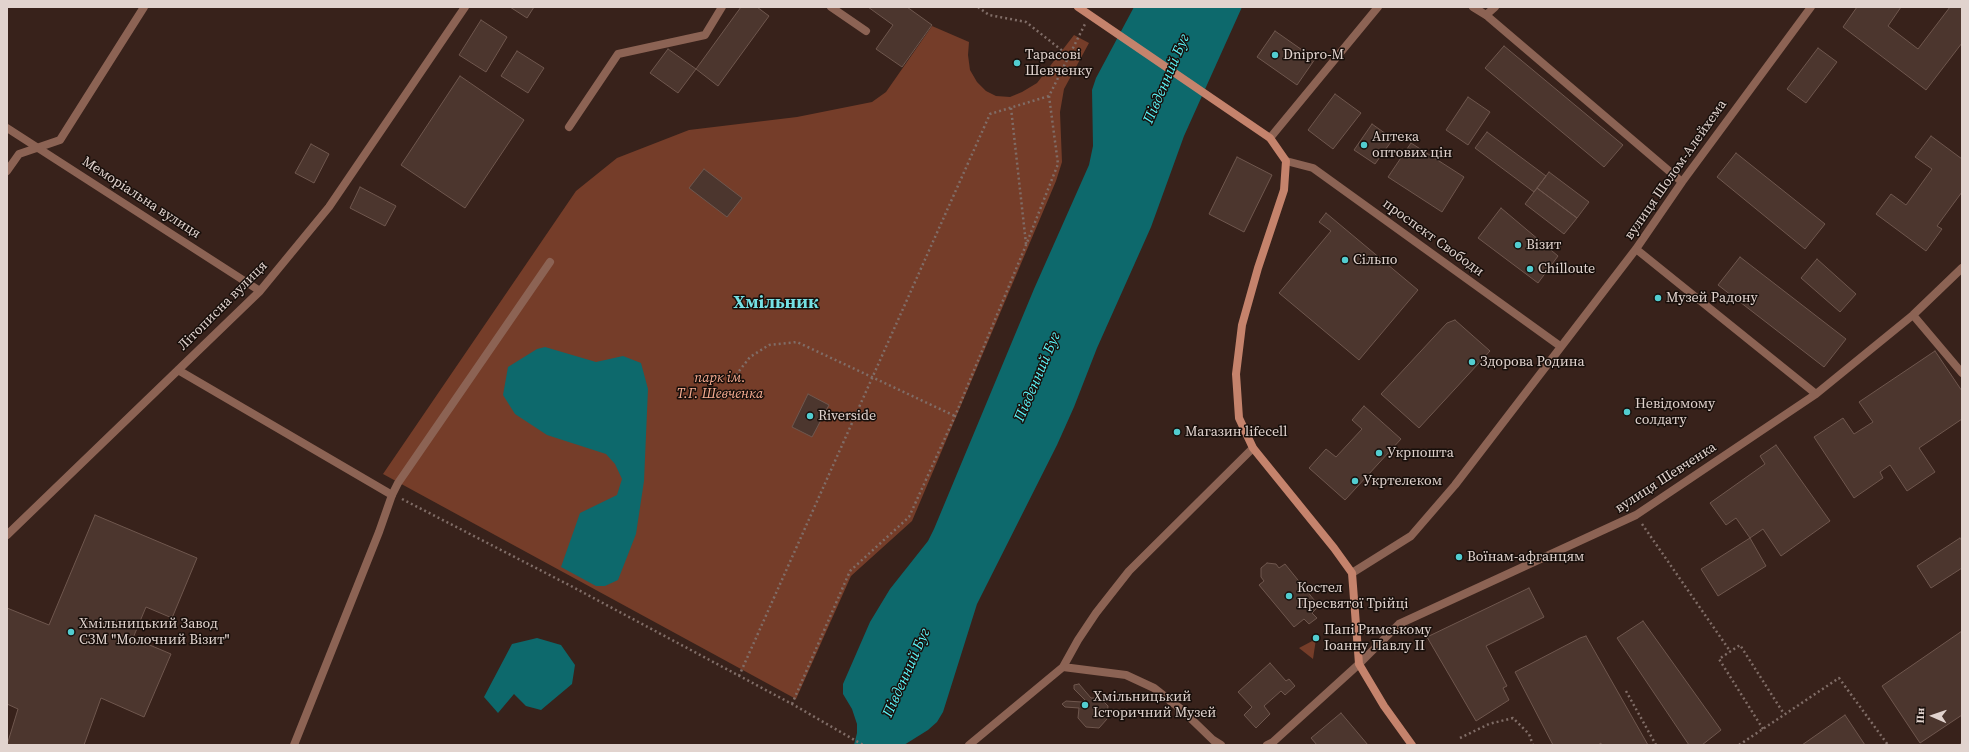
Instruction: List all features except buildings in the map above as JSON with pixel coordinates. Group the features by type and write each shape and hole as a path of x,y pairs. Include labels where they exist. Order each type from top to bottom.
{"main road":[{"path":"1078,7 1270,138 1286,161 1284,190 1258,268 1242,325 1236,374 1239,418 1253,448 1334,548 1352,573 1359,664 1384,706 1412,745"}],"street":[{"path":"7,172 19,154 60,140 144,7"},
{"name":"Літописна вулиця","path":"7,535 260,291 329,207 465,7"},
{"path":"568,127 618,54 705,35 722,7"},
{"path":"831,7 866,31"},
{"path":"1270,138 1378,7"},
{"path":"1472,7 1486,15 1682,182"},
{"path":"1486,15 1495,7"},
{"name":"вулиця Шолом-Алейхема","path":"1352,573 1411,536 1455,485 1560,346 1636,249 1682,182 1811,7"},
{"name":"Меморіальна вулиця","path":"7,128 260,291"},
{"name":"проспект Свободи","path":"1286,161 1313,168 1560,346"},
{"path":"1636,249 1816,394"},
{"path":"294,745 398,483 550,262"},
{"name":"вулиця Шевченка","path":"1268,745 1359,664 1399,624 1636,515 1816,394 1913,315 1962,268"},
{"path":"1913,315 1962,373"},
{"path":"178,370 392,495"},
{"path":"969,745 1063,667 1078,640 1096,613 1129,572 1253,448"},
{"path":"1063,667 1126,675 1154,688 1182,710 1221,745"}],"path":[{"path":"978,7 989,15 1026,22 1069,56"},
{"path":"792,704 850,571 909,517 955,416 1058,164 1049,96 1089,15"},
{"path":"739,676 990,114 1049,96"},
{"path":"1011,108 1026,245"},
{"path":"736,375 750,357 769,345 797,342 955,416"},
{"path":"392,495 569,585 792,704 863,745"},
{"path":"1636,515 1730,652"},
{"path":"1763,728 1719,659 1740,645 1784,714"},
{"path":"1739,745 1839,678 1888,745"},
{"path":"1626,691 1656,745"},
{"path":"1460,738 1489,724 1513,718 1529,734 1533,745"}],"green space":[{"name":"парк ім. Т.Г. Шевченка","path":"932,26 969,42 968,55 970,70 977,82 986,91 996,96 1010,97 1037,83 1074,35 1089,43 1064,89 1060,112 1062,162 1056,181 912,521 851,576 796,699 383,474 576,191 617,158 689,130 797,117 872,102 886,92"},
{"path":"1316,639 1313,659 1299,648"}],"water":[{"name":"Південний Буг","path":"1134,7 1242,7 1184,136 1151,227 1097,348 1074,407 1057,445 977,604 943,712 937,722 928,730 904,745 854,745 857,733 857,724 852,709 843,694 843,684 870,622 890,589 928,541 934,529 1034,289 1089,165 1093,146 1092,90 1096,78"},
{"path":"545,347 596,362 623,356 641,363 648,389 644,481 636,534 618,580 605,586 596,586 561,567 580,513 617,495 622,479 615,464 606,454 547,435 515,414 503,395 508,367 537,349"},
{"path":"537,638 561,645 575,665 572,684 541,710 526,706 514,694 498,713 484,697 512,644"}],"place":[{"name":"Dnipro-M","path":"1275,55"},
{"name":"Тарасові Шевченку","path":"1017,63"},
{"name":"Аптека оптових цін","path":"1364,145"},
{"name":"Візит","path":"1518,245"},
{"name":"Сільпо","path":"1345,260"},
{"name":"Chilloute","path":"1530,269"},
{"name":"Музей Радону","path":"1658,298"},
{"name":"Здорова Родина","path":"1472,362"},
{"name":"Невідомому солдату","path":"1627,412"},
{"name":"Riverside","path":"810,416"},
{"name":"Магазин lifecell","path":"1177,432"},
{"name":"Укрпошта","path":"1379,453"},
{"name":"Укртелеком","path":"1355,481"},
{"name":"Воїнам-афганцям","path":"1459,557"},
{"name":"Костел Пресвятої Трійці","path":"1289,596"},
{"name":"Хмільницький Завод СЗМ \"Молочний Візит\"","path":"71,632"},
{"name":"Папі Римському Іоанну Павлу ІІ","path":"1316,638"},
{"name":"Хмільницький Історичний Музей","path":"1085,705"}],"district":[{"name":"Хмільник","path":"776,303"}]}
